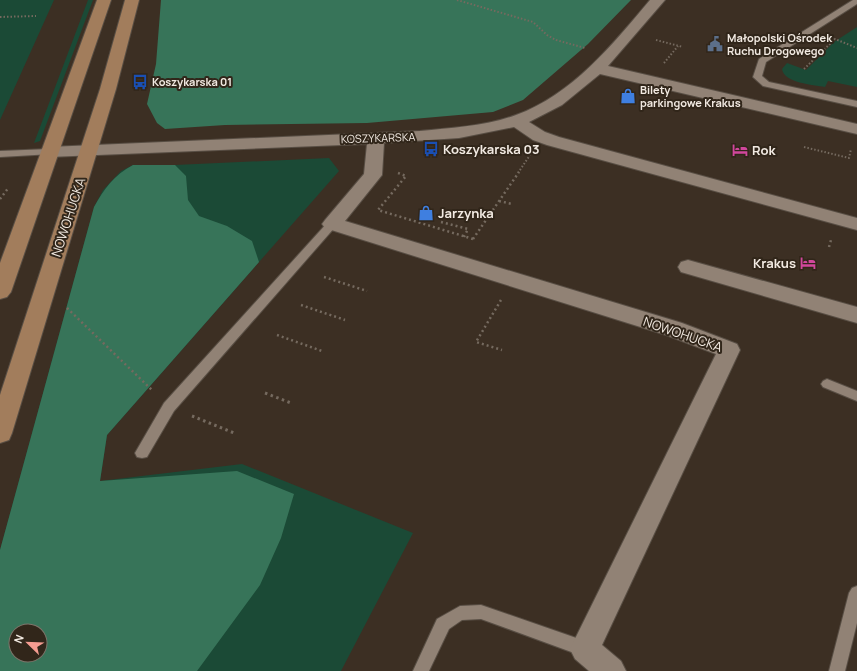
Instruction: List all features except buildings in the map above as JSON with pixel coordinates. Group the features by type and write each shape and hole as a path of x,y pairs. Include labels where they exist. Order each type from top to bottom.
{"main road":[{"path":"0,292 104,0"},
{"name":"NOWOHUCKA","path":"0,433 31,329 89,151 118,54 132,0"}],"street":[{"name":"KOSZYKARSKA","path":"49,152 376,139 460,133 516,121 538,112 554,102 596,68 658,0"},
{"path":"596,68 857,129"},
{"path":"516,121 539,136 553,141 857,224"},
{"path":"332,224 373,175 376,139"},
{"name":"NOWOHUCKA","path":"332,224 674,329 729,350 585,649"},
{"path":"688,267 857,315"},
{"path":"585,649 611,671"}],"lane":[{"path":"857,1 762,61 757,77 766,84 857,104"},
{"path":"0,154 49,152"},
{"path":"142,453 169,407 332,224"},
{"path":"827,384 857,396"},
{"path":"837,671 857,593"},
{"path":"421,671 443,624 460,613 481,612 585,649"}],"path":[{"path":"457,0 533,22 548,36 564,44 589,49"},
{"path":"0,17 36,16"},
{"path":"804,69 835,39 857,48"},
{"path":"656,40 683,47"},
{"path":"806,142 803,148 848,158"},
{"path":"395,172 406,176 378,210 473,239 532,153"},
{"path":"499,201 512,204"},
{"path":"441,222 468,229 464,237"},
{"path":"324,277 367,291"},
{"path":"502,350 476,342 504,296"},
{"path":"63,305 169,407 234,433"},
{"path":"301,305 345,320"},
{"path":"277,335 322,351"},
{"path":"265,393 291,404"}],"green space":[{"path":"0,0 54,0 0,120"},
{"path":"88,0 93,0 40,141 34,143"},
{"path":"161,0 631,0 588,44 523,100 493,112 367,123 225,125 165,129 157,123 147,104 156,64"},
{"path":"857,27 857,87 828,81 825,87 807,84 793,80 784,74 782,69 787,63 806,70 834,42"},
{"path":"329,158 339,171 107,435 100,481 242,464 413,533 341,671 0,671 0,550 94,207 103,190 121,171 133,165 175,165"},
{"path":"133,165 175,165 186,176 188,200 199,216 227,226 252,241 259,262 107,435 100,481 237,471 294,494 281,538 260,585 197,671 0,671 0,550 94,207 110,183 120,173"}],"place":[{"name":"Małopolski Ośrodek Ruchu Drogowego","path":"715,44"},
{"name":"Koszykarska 01","path":"140,82"},
{"name":"Bilety parkingowe Krakus","path":"628,96"},
{"name":"Koszykarska 03","path":"431,149"},
{"name":"Rok","path":"740,150"},
{"name":"Jarzynka","path":"426,213"},
{"name":"Krakus","path":"808,263"}]}
